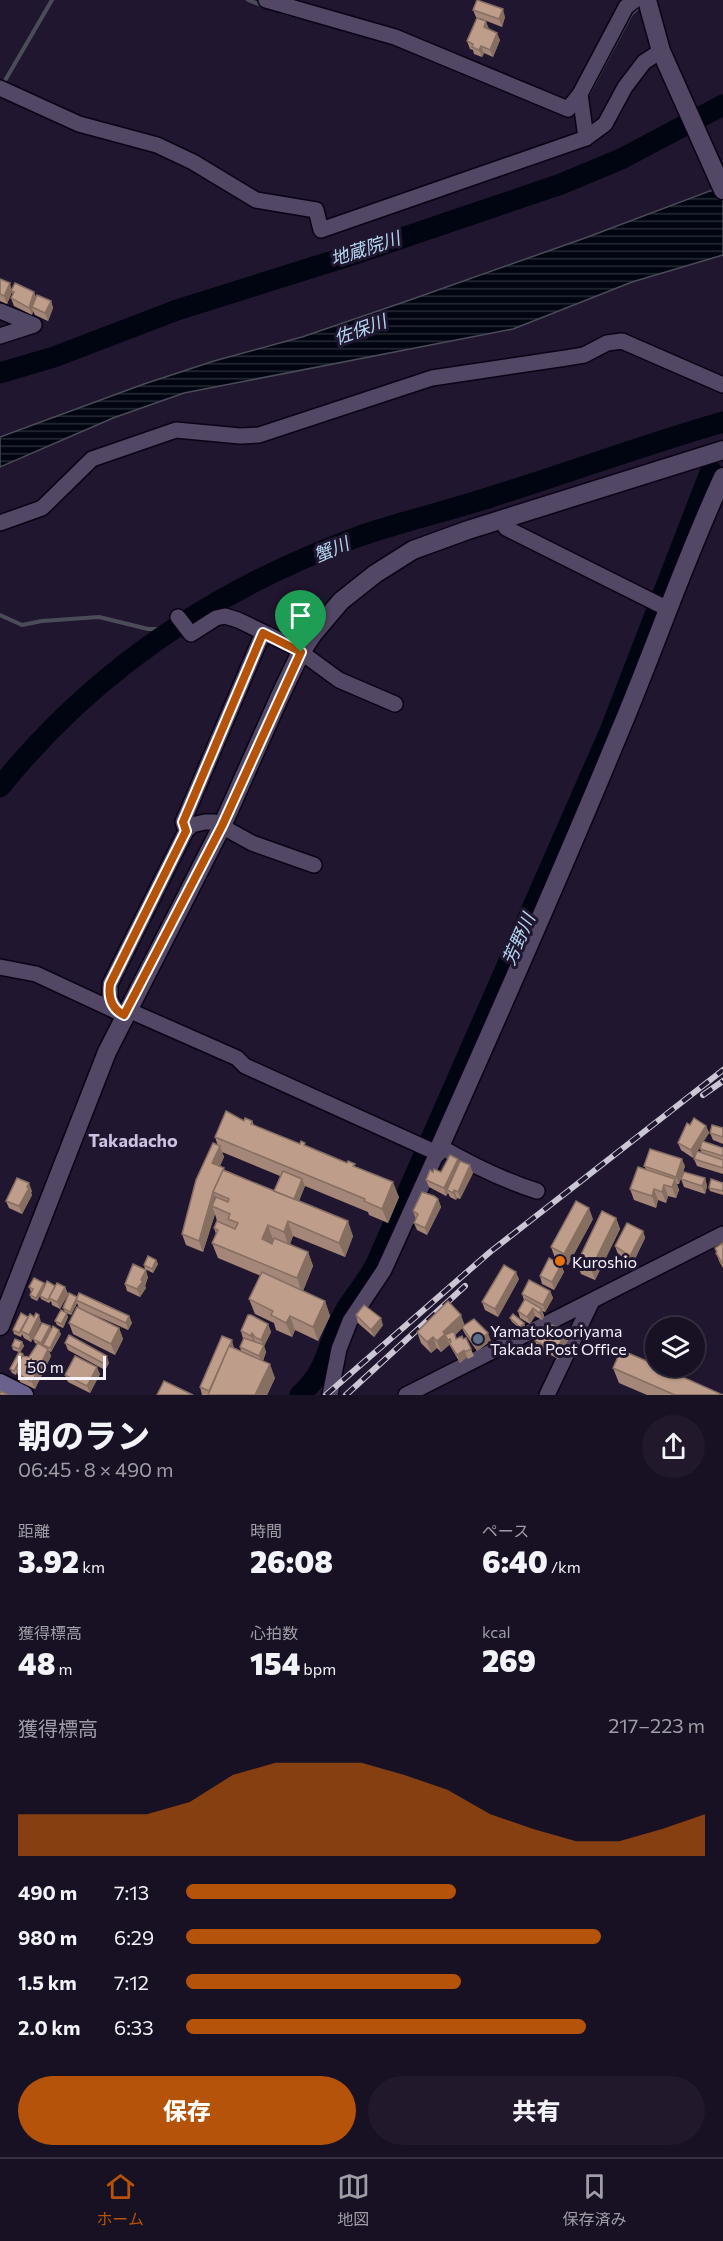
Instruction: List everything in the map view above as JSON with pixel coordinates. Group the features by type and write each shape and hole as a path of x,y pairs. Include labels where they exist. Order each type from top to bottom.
{"main road":[{"path":"0,1383 24,1395"}],"street":[{"path":"266,0 395,37 568,109 580,94 626,7 635,0"},
{"path":"647,0 660,46 723,190"},
{"path":"0,88 79,124 158,145 193,162 256,200 316,210 321,230 586,138 605,124 625,87 660,46"},
{"path":"580,94 586,138"},
{"path":"0,310 34,325 0,336"},
{"path":"0,523 42,508 92,459 176,430 240,436 259,435 432,378 584,355 607,343 622,341 723,386"},
{"path":"0,1326 92,1085 123,1012 222,826 301,652 313,634 341,601 375,574 413,550 723,450"},
{"path":"330,1395 339,1349 350,1322 384,1270 432,1148 608,761 661,605 723,477"},
{"path":"501,520 506,528 661,605"},
{"path":"178,617 191,634 216,618 225,616 238,620 301,652 339,680 395,704"},
{"path":"186,831 183,822 263,633"},
{"path":"123,1012 110,999 110,984 186,831 192,825 205,822 222,826 252,843 314,865"},
{"path":"0,967 36,974 237,1058 246,1066 509,1183 537,1191"},
{"path":"406,1395 723,1234"},
{"path":"546,1395 592,1301"}],"water":[{"name":"佐保川","path":"723,186 723,255 632,282 513,329 184,393 113,418 0,467 0,437 144,384 214,361 302,337 407,301"}],"building":[{"path":"477,0 503,9 499,19 473,10"},
{"path":"477,18 486,21 484,27 497,33 490,50 481,46 479,50 467,41"},
{"path":"0,279 10,283 4,296 0,294"},
{"path":"15,283 34,292 29,308 11,298 14,292 11,291"},
{"path":"37,295 51,301 45,313 32,307"},
{"path":"226,1111 244,1121 245,1118 252,1121 251,1124 300,1144 301,1141 305,1143 304,1145 347,1163 348,1161 355,1164 353,1166 393,1182 382,1209 364,1201 365,1199 215,1137"},
{"path":"694,1118 706,1126 691,1150 678,1143 687,1123 690,1125"},
{"path":"712,1125 723,1128 723,1137 710,1133"},
{"path":"702,1141 723,1148 723,1156 700,1149"},
{"path":"213,1143 220,1146 212,1163 224,1168 213,1192 199,1241 182,1234 196,1180"},
{"path":"650,1149 682,1159 676,1177 644,1166"},
{"path":"697,1151 723,1160 723,1168 694,1159"},
{"path":"450,1155 458,1159 444,1188 426,1180 430,1170 441,1172"},
{"path":"460,1161 470,1165 458,1192 454,1190 453,1193 447,1190"},
{"path":"638,1167 675,1179 672,1187 664,1185 662,1192 654,1189 652,1196 630,1189"},
{"path":"223,1170 348,1221 339,1243 288,1221 284,1232 268,1225 262,1239 272,1244 274,1238 308,1252 297,1278 212,1243 218,1230 214,1228 217,1221 235,1229 238,1223 228,1219 230,1214 212,1206 216,1197 228,1202 229,1199 213,1192"},
{"path":"283,1171 302,1179 294,1199 274,1191"},
{"path":"684,1172 705,1178 702,1186 681,1179"},
{"path":"17,1178 29,1183 27,1187 29,1188 19,1206 6,1201"},
{"path":"711,1179 723,1183 723,1191 709,1188"},
{"path":"422,1192 438,1199 425,1228 414,1223 418,1214 413,1211"},
{"path":"576,1201 589,1208 564,1254 551,1247"},
{"path":"602,1211 616,1218 591,1269 577,1263"},
{"path":"627,1223 643,1231 630,1256 615,1246"},
{"path":"723,1243 723,1262 722,1263 715,1248"},
{"path":"148,1256 156,1260 152,1269 144,1265"},
{"path":"549,1258 561,1265 552,1282 540,1276"},
{"path":"133,1264 146,1270 141,1280 143,1281 137,1289 125,1284"},
{"path":"504,1265 516,1272 495,1309 482,1302"},
{"path":"262,1272 325,1301 313,1327 290,1316 286,1323 271,1315 273,1311 249,1299"},
{"path":"34,1278 44,1283 36,1298 30,1295 33,1289 29,1287"},
{"path":"529,1280 550,1291 543,1305 522,1294"},
{"path":"47,1281 55,1286 48,1300 40,1296"},
{"path":"57,1283 65,1287 57,1302 49,1298"},
{"path":"69,1293 77,1297 70,1312 63,1308"},
{"path":"79,1293 129,1316 126,1323 76,1300"},
{"path":"525,1299 542,1309 539,1313 533,1308 527,1317 518,1311"},
{"path":"448,1301 461,1315 437,1341 433,1337 427,1342 417,1332"},
{"path":"364,1305 381,1318 371,1330 356,1315"},
{"path":"77,1307 119,1328 111,1344 69,1323"},
{"path":"61,1310 67,1313 61,1324 55,1321"},
{"path":"21,1313 28,1317 19,1333 13,1330"},
{"path":"36,1313 39,1315 29,1335 21,1331 30,1314 34,1317"},
{"path":"513,1314 524,1323 520,1327 510,1318"},
{"path":"248,1315 268,1324 261,1340 252,1333 251,1336 241,1331"},
{"path":"474,1319 488,1333 474,1344 462,1327"},
{"path":"42,1323 50,1326 41,1343 33,1339"},
{"path":"547,1323 566,1331 556,1351 535,1341 539,1328 543,1330"},
{"path":"53,1326 59,1330 50,1348 43,1345"},
{"path":"454,1331 456,1339 462,1336 463,1339 466,1338 471,1349 465,1352 464,1350 457,1355 449,1343 450,1339 448,1340 445,1335"},
{"path":"69,1335 107,1356 103,1363 65,1343"},
{"path":"222,1336 232,1340 209,1391 200,1387"},
{"path":"244,1338 264,1345 259,1356 240,1347"},
{"path":"15,1339 22,1342 19,1349 12,1346"},
{"path":"38,1343 48,1349 32,1382 18,1374 19,1371 16,1369 22,1356 29,1357"},
{"path":"229,1346 270,1364 255,1395 208,1395"},
{"path":"621,1350 645,1360 645,1377 683,1377 723,1395 675,1395 613,1368"},
{"path":"19,1352 23,1354 14,1371 10,1369"},
{"path":"75,1356 97,1367 87,1386 65,1375"},
{"path":"164,1381 193,1395 157,1395"}],"waterway":[{"path":"3,84 52,0"},
{"path":"248,0 264,6"},
{"path":"586,98 631,14 642,4"},
{"path":"282,12 304,18"},
{"name":"地蔵院川","path":"0,373 54,357 177,310 352,255 561,184 621,159 723,105"},
{"name":"蟹川","path":"0,787 37,744 76,705 118,669 208,607 257,581 307,557 360,536 485,499 723,422"},
{"name":"芳野川","path":"300,1395 317,1376 344,1313 377,1262 610,731 711,470"},
{"path":"0,615 22,625 42,621 99,617 148,629 173,629"}],"railway":[{"path":"326,1395 490,1252 723,1070"},
{"path":"703,1095 723,1081"},
{"path":"346,1395 465,1286"}],"place":[{"name":"Kuroshio","path":"560,1261"},
{"name":"Yamatokooriyama Takada Post Office","path":"478,1339"}],"district":[{"name":"Takadacho","path":"133,1140"}],"route":[{"path":"263,633 301,652 222,826 177,915 124,1015 116,1011 110,999 110,984 186,831 183,822 263,633"}]}
